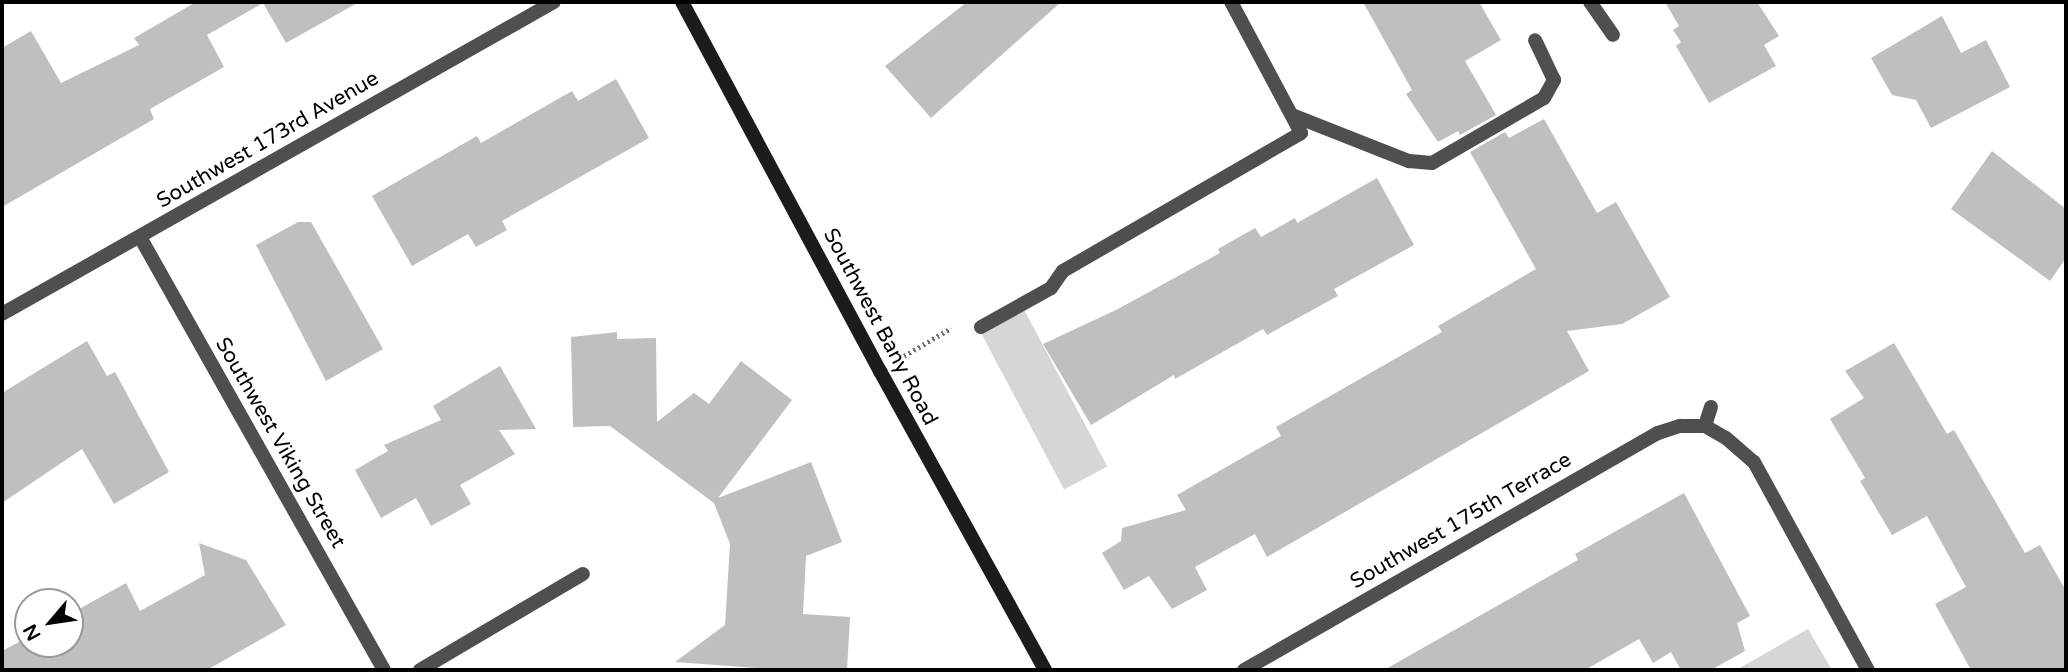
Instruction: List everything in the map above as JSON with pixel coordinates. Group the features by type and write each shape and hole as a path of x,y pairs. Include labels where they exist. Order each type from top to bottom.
{"street":[{"name":"Southwest 173rd Avenue","path":"2,314 554,2"},
{"name":"Southwest Bany Road","path":"682,2 880,371 1045,670"},
{"path":"981,327 1051,288 1063,271 1301,133 1231,2"},
{"path":"1590,2 1613,35"},
{"path":"1292,115 1409,161 1432,163 1544,98 1554,80 1535,40"},
{"name":"Southwest Viking Street","path":"140,237 384,670"},
{"path":"1711,407 1705,426 1726,438 1754,462 1868,670"},
{"name":"Southwest 175th Terrace","path":"1244,670 1658,433 1680,426 1705,426"},
{"path":"421,670 583,574"}],"shaded area":[{"path":"1021,304 1107,466 1064,489 978,327"},
{"path":"1808,629 1832,670 1736,670"}],"building":[{"path":"196,2 359,2 286,43 263,3 207,35 224,67 150,109 154,119 2,207 2,48 31,31 61,83 139,45 134,38"},
{"path":"967,2 1061,2 931,118 885,66"},
{"path":"1363,2 1479,2 1501,40 1465,61 1496,115 1460,135 1458,131 1438,142 1406,94 1412,90"},
{"path":"1665,2 1757,2 1779,36 1764,45 1776,66 1709,103 1676,46 1681,42 1673,30 1679,26"},
{"path":"1942,16 1961,53 1986,40 2010,87 1931,128 1916,100 1892,95 1871,58"},
{"path":"616,79 649,138 502,221 507,230 476,247 468,234 412,266 372,196 477,136 481,143 572,91 578,101"},
{"path":"1544,119 1597,213 1616,202 1670,297 1622,324 1567,331 1589,371 1267,557 1255,534 1195,567 1207,590 1172,609 1149,576 1124,590 1102,553 1121,541 1122,528 1186,510 1177,495 1281,436 1276,427 1442,332 1438,326 1536,269 1470,152 1505,132 1509,138"},
{"path":"1992,151 2066,209 2066,258 2050,281 1951,209"},
{"path":"1377,178 1414,245 1334,289 1338,296 1267,335 1263,329 1175,379 1174,375 1091,425 1043,344 1118,309 1220,253 1218,249 1255,228 1261,237 1295,218 1297,223"},
{"path":"298,222 311,222 383,349 326,381 256,245"},
{"path":"617,332 617,339 656,338 657,422 694,393 709,404 741,361 792,400 718,498 811,462 842,542 806,556 803,614 850,617 847,670 784,670 675,662 725,625 730,544 714,503 610,426 573,427 571,337"},
{"path":"87,341 107,376 115,372 169,472 114,504 82,449 2,503 2,393"},
{"path":"1894,343 1947,434 1954,430 2025,553 2040,545 2066,591 2066,670 1971,670 1935,604 1966,587 1927,516 1892,535 1860,481 1865,478 1830,419 1864,398 1845,371"},
{"path":"500,366 536,429 499,430 515,454 460,485 471,504 431,526 416,498 381,518 355,470 388,451 384,445 441,420 433,406"},
{"path":"1684,493 1750,616 1737,623 1745,651 1711,670 1681,670 1671,652 1653,663 1639,639 1585,670 1384,670 1578,560 1575,554"},
{"path":"199,543 246,560 286,625 207,670 2,670 2,651 14,645 14,658 84,658 84,606 126,583 140,611 205,575"}]}
